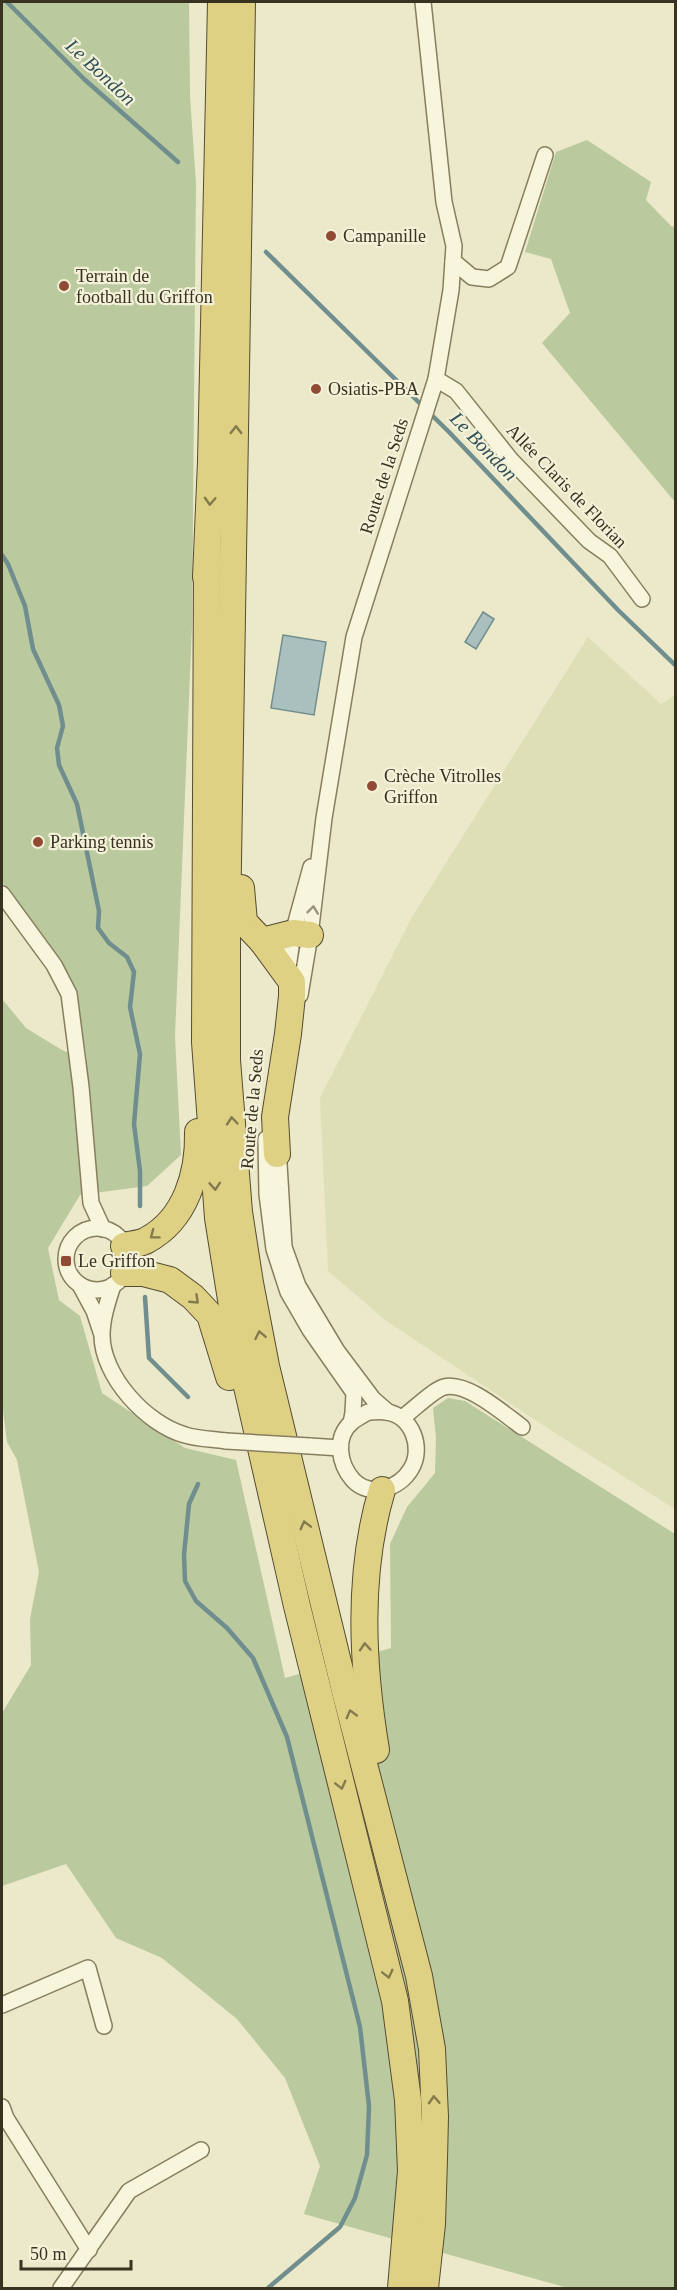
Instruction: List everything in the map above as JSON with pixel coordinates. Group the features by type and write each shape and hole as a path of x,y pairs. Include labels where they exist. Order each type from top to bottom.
{"highway":[{"path":"204,2 211,461"},
{"path":"124,1246 146,1241 166,1226 181,1208 192,1184 199,1155 192,979 196,768 211,461 221,2"},
{"path":"242,2 227,912 227,1060 239,1212 266,1366 419,1976 432,2049 434,2158 432,2224 425,2289"},
{"path":"238,242 253,2"},
{"path":"234,551 242,910 244,922 262,941 292,982 275,1117 277,1154"},
{"path":"207,561 205,1042 218,1218 240,1356 297,1606 395,2001 408,2100 411,2171 401,2289"},
{"path":"262,941 302,934"},
{"path":"119,1279 143,1273 170,1280 210,1315 225,1360 260,1499 297,1606"},
{"path":"382,1490 375,1516 367,1567 364,1627 370,1713 403,1913"},
{"path":"390,2289 399,2230 408,2100"},
{"path":"434,2158 438,2223 437,2289"}],"street":[{"name":"Route de la Seds","path":"387,1412 337,1351 297,1286 284,1247 277,1154 302,934 354,637 434,385 451,290 454,246 444,202 423,2"},
{"path":"453,261 472,277 489,279 508,267 545,155"},
{"name":"Allée Claris de Florian","path":"434,385 456,391 511,459 589,541 610,556 642,599"},
{"path":"2,894 54,965 69,994 81,1087 91,1203 103,1229"},
{"name":"Route de la Seds","path":"302,934 287,975 265,1155 267,1194 274,1249 288,1292 310,1330 354,1393 351,1423"},
{"path":"91,1203 67,1252 68,1271 80,1285 93,1311 118,1384 150,1418 184,1435 226,1441 340,1448"},
{"path":"76,1236 85,1231 103,1229 119,1238 127,1255 105,1309 102,1334"},
{"path":"80,1285 98,1290 119,1279"},
{"path":"402,1418 442,1388 455,1386 473,1393 522,1427"},
{"path":"368,1412 387,1412 402,1418 414,1434 417,1453 411,1470 399,1482 382,1490 363,1489 343,1464 340,1448 343,1434 351,1423 368,1412"},
{"path":"2,2005 88,1968 104,2026"},
{"path":"3,2115 88,2250"},
{"path":"61,2289 129,2191 201,2150"}],"green space":[{"path":"2,2 189,2 190,96 196,184 192,626 175,1036 181,1155 147,1186 80,1195 48,1248 59,1300 80,1316 102,1393 185,1448 236,1460 285,1678 391,1648 390,1544 407,1507 435,1473 436,1438 433,1408 448,1398 465,1401 675,1534 675,2288 568,2288 304,2214 320,2166 285,2078 237,2019 162,1958 116,1938 66,1864 2,1886 2,1713 31,1665 30,1619 39,1572 17,1460 7,1442 2,1402 2,999 26,1028 62,1050 87,1061 76,988 65,968 2,882"},
{"path":"587,140 651,182 646,200 671,226 675,227 675,502 542,343 570,313 551,259 525,252 556,152"},
{"path":"588,637 661,704 675,695 675,1509 555,1433 385,1320 328,1271 320,1098 412,917"}],"shaded area":[{"path":"483,612 494,619 476,649 465,642"},
{"path":"283,635 326,642 314,715 271,708"}],"waterway":[{"name":"Le Bondon","path":"7,2 84,79 178,162"},
{"name":"Le Bondon","path":"266,252 449,432 618,610 676,666"},
{"path":"2,555 25,606 33,649 59,705 63,726 57,748 59,765 77,804 99,911 98,928 109,943 127,957 134,972 130,1007 140,1054 134,1124 140,1171 140,1206"},
{"path":"145,1297 149,1358 188,1397"},
{"path":"198,1484 189,1504 184,1555 185,1581 196,1601 227,1628 253,1658 287,1737 360,2027 369,2106 367,2155 355,2198 340,2227 268,2288"}],"place":[{"name":"Campanille","path":"331,236"},
{"name":"Terrain de football du Griffon","path":"64,286"},
{"name":"Osiatis-PBA","path":"316,389"},
{"name":"Crèche Vitrolles Griffon","path":"372,786"},
{"name":"Parking tennis","path":"38,842"},
{"name":"Le Griffon","path":"66,1261"}]}
